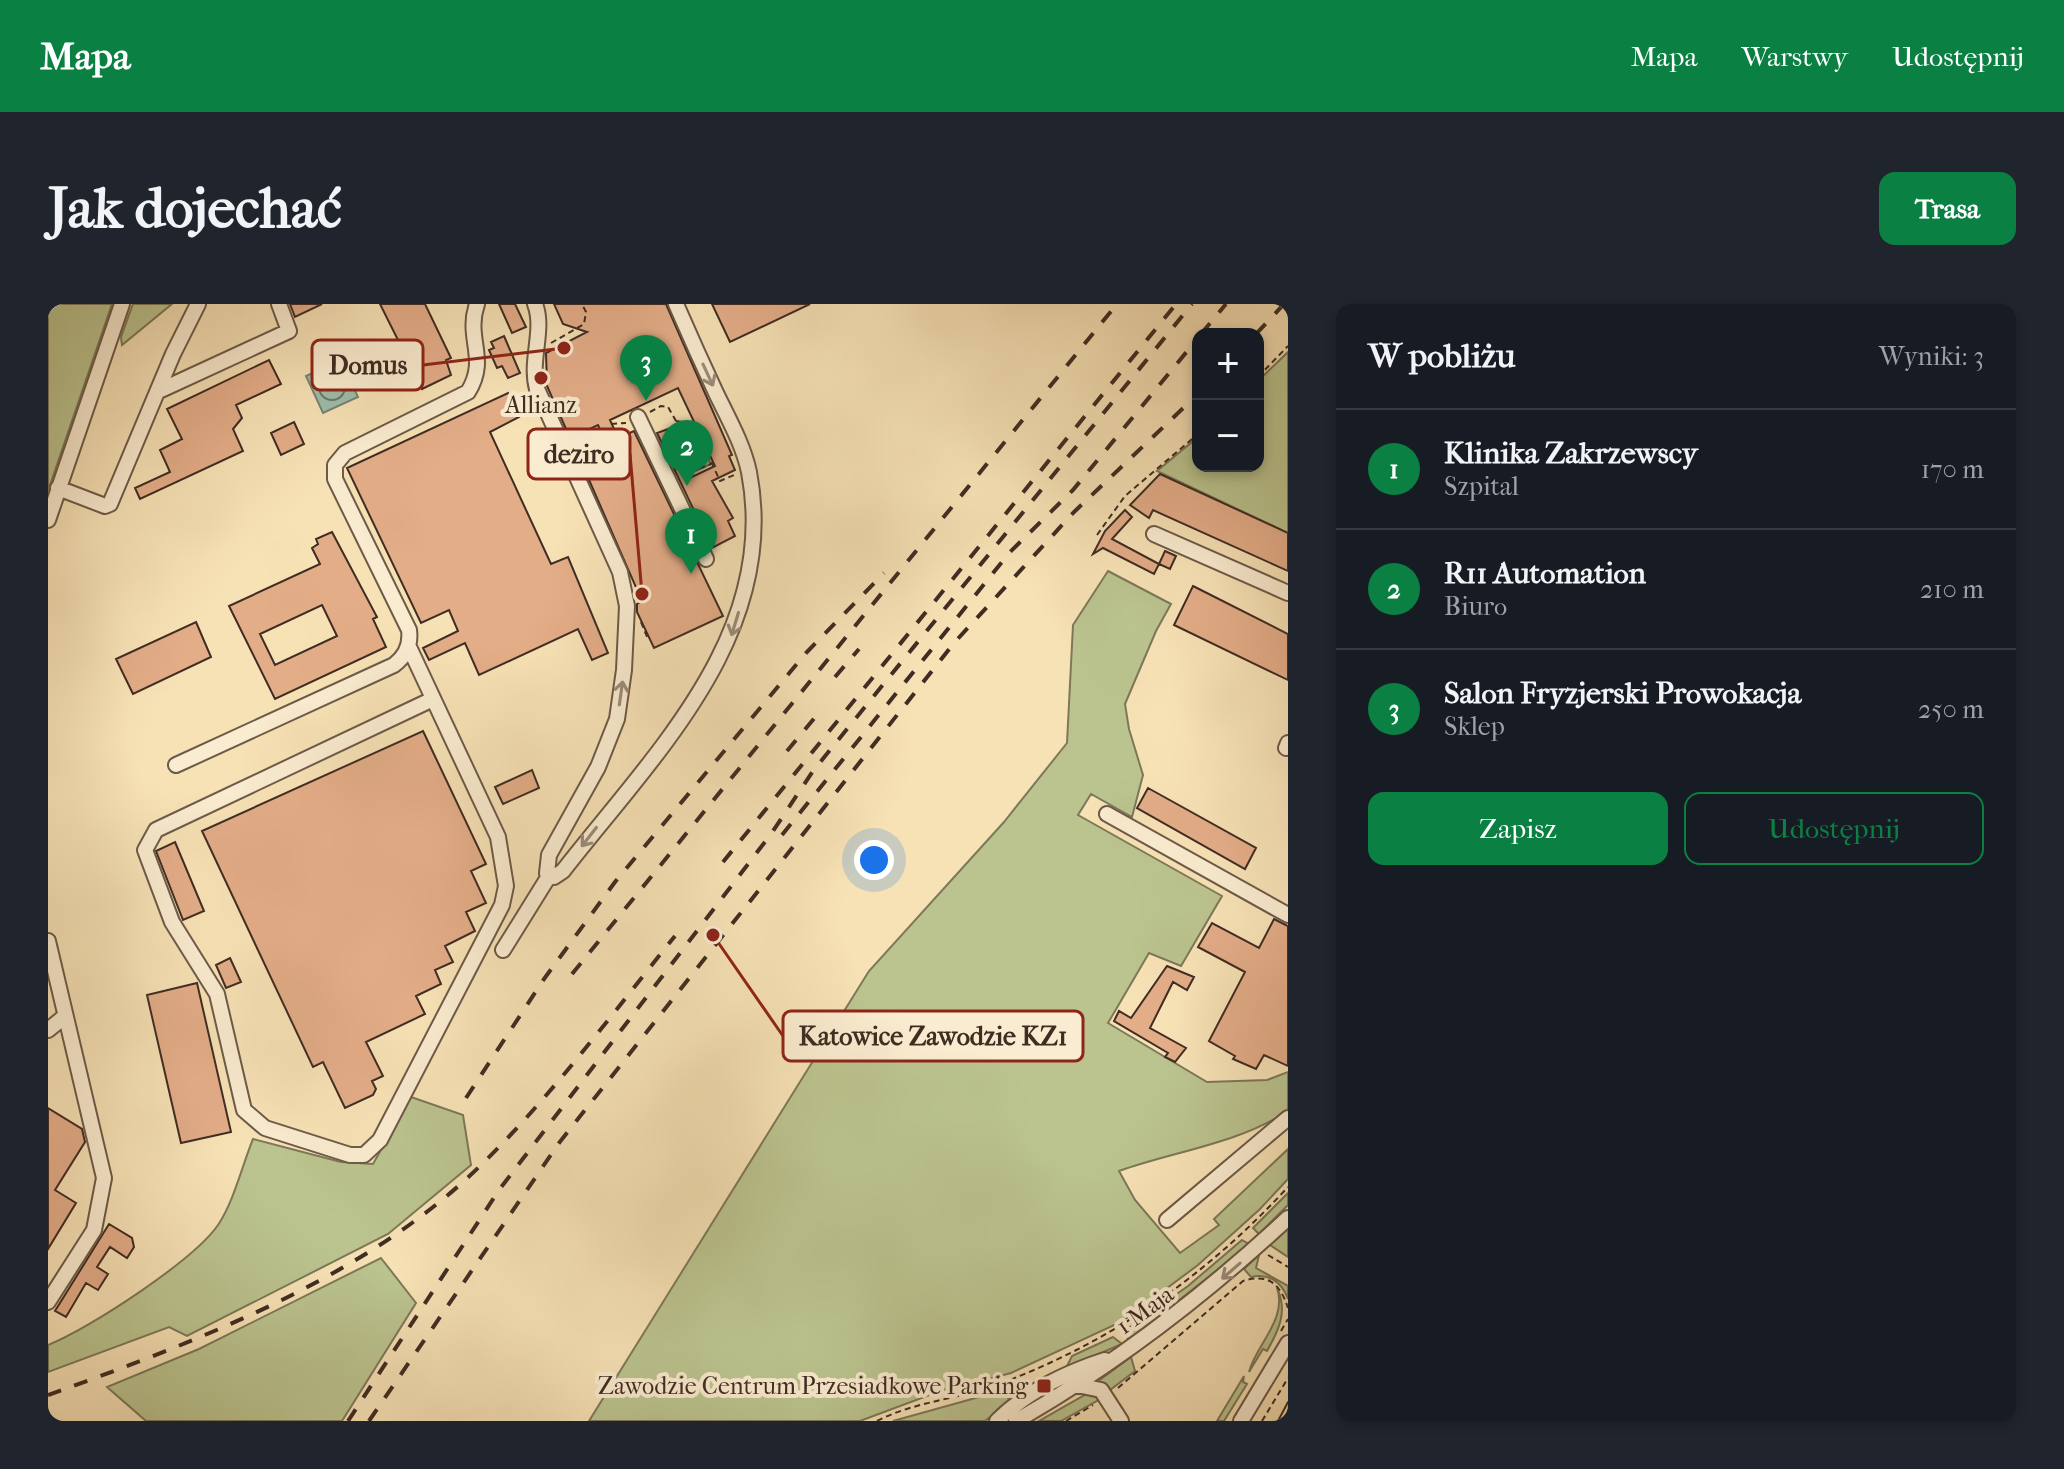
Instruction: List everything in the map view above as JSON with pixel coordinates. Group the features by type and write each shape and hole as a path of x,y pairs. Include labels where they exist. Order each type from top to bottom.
{"street":[{"path":"48,520 122,304"},
{"path":"58,488 105,506 110,504 161,390 173,354 198,304"},
{"path":"161,390 289,331 279,304"},
{"path":"433,699 156,830 145,850 172,922 217,994 244,1110 265,1128 350,1155 364,1155 380,1140 505,897 506,878 498,837 409,647 409,630 335,479 335,465 345,453 468,392 480,366 471,328 477,304"},
{"path":"535,304 538,320 532,372 620,572 627,606 617,719 598,767 549,855 545,867 549,876"},
{"path":"549,876 554,877 563,871 708,683 728,645 749,573 754,509 743,450 676,304"},
{"path":"638,417 706,559"},
{"path":"566,452 580,445"},
{"path":"1154,534 1288,593"},
{"path":"176,765 394,665 409,647"},
{"path":"1107,814 1288,915"},
{"path":"503,950 549,876"},
{"path":"48,941 104,1178 94,1230 48,1302"},
{"path":"48,1030 64,1017"},
{"path":"1167,1220 1288,1118"},
{"name":"1 Maja","path":"1016,1421 1077,1385 1199,1297 1288,1218"},
{"path":"1241,1421 1288,1343"},
{"path":"997,1421 1014,1404 1070,1372 1120,1355"},
{"path":"1077,1385 1101,1390 1121,1421"}],"path":[{"path":"546,349 547,345 584,324 586,312 582,304"},
{"path":"1264,371 1288,346"},
{"path":"638,417 661,406 668,407 676,421"},
{"path":"676,421 694,424 720,481"},
{"path":"676,421 671,434 691,474 712,464"},
{"path":"615,433 622,425"},
{"path":"580,445 596,437 600,429"},
{"path":"596,437 604,439"},
{"path":"1097,535 1125,496 1192,439"},
{"path":"668,481 689,471"},
{"path":"877,1421 908,1409 1003,1383 1117,1330 1204,1267 1288,1187"},
{"path":"1066,1421 1107,1398 1243,1281 1259,1278 1272,1281 1281,1288 1288,1308"},
{"path":"1262,1421 1288,1378"}],"green space":[{"path":"48,304 112,304 48,491"},
{"path":"133,304 172,304 122,345 121,337"},
{"path":"1288,352 1288,533 1157,471 1192,442 1192,472 1264,472 1264,375"},
{"path":"693,425 711,464 691,473 672,434"},
{"path":"1108,571 1171,604 1125,704 1143,775 1132,817 1091,794 1078,815 1222,896 1181,966 1149,953 1108,1023 1207,1082 1267,1080 1288,1072 1288,1111 1227,1139 1119,1171 1135,1200 1180,1253 1219,1225 1214,1219 1288,1149 1288,1179 1198,1265 1123,1321 1011,1373 935,1393 860,1421 589,1421 869,971 1004,822 1067,743 1073,625"},
{"path":"411,1097 463,1115 471,1165 388,1234 187,1336 169,1327 48,1372 48,1345 139,1292 205,1240 229,1205 253,1139 341,1162 373,1164"},
{"path":"1288,1193 1288,1205 1259,1234 1253,1228"},
{"path":"1288,1228 1288,1257 1270,1245"},
{"path":"1242,1240 1249,1244 1129,1340 1125,1335 1130,1327 1188,1286"},
{"path":"1259,1255 1256,1268 1288,1286 1288,1299 1274,1280 1264,1276 1251,1277 1244,1269"},
{"path":"381,1258 416,1303 342,1421 146,1421 107,1387 199,1349"},
{"path":"1277,1288 1282,1305 1278,1328 1267,1351 1263,1349 1249,1372 1275,1321 1279,1299"},
{"path":"1113,1337 1122,1344 1066,1368 1072,1356"},
{"path":"1131,1357 1135,1371 1110,1390 1097,1382"},
{"path":"1244,1376 1243,1382 1247,1384 1224,1421 1217,1421"},
{"path":"1004,1392 1010,1401 985,1421 893,1421"},
{"path":"1090,1392 1102,1398 1061,1421 1039,1421"}],"water":[{"path":"341,360 358,397 323,413 306,376"}],"building":[{"path":"290,304 322,304 295,317"},
{"path":"380,304 425,304 451,358 446,360 451,375 422,389 420,383 405,390 395,369 409,362"},
{"path":"499,304 515,304 526,327 512,333"},
{"path":"554,304 666,304 732,455 729,456 735,470 712,481 733,518 728,521 735,536 712,548 657,433 668,429 690,478 715,466 678,388 610,420 618,438 634,431 723,616 654,648 637,612 637,604 642,601 579,457 607,444 598,425 570,438 547,386 546,353 587,332 563,324"},
{"path":"712,304 810,304 730,342"},
{"path":"504,336 520,373 508,378 502,366 497,368 489,350 494,348 491,342"},
{"path":"269,360 281,384 236,405 242,418 233,429 243,451 140,499 135,488 170,472 160,450 182,439 167,409"},
{"path":"508,393 519,417 490,432 551,564 568,557 608,653 592,660 578,629 479,675 465,643 429,660 423,648 458,631 449,610 421,623 347,468"},
{"path":"294,422 304,444 281,455 271,433"},
{"path":"1160,474 1288,533 1288,571 1153,510 1149,518 1130,505"},
{"path":"1125,510 1132,517 1112,539 1159,564 1154,574 1103,548 1093,554 1105,531"},
{"path":"332,532 377,617 373,619 386,647 275,699 229,606 320,564 312,548 318,544 316,539","holes":["322,605 337,636 275,665 260,634"]},
{"path":"1165,551 1176,556 1170,569 1159,564"},
{"path":"1193,586 1288,634 1288,680 1174,625"},
{"path":"196,622 211,657 133,694 116,659"},
{"path":"423,731 486,864 471,871 486,903 466,912 475,931 445,946 453,962 435,970 441,984 416,996 425,1014 366,1042 383,1076 372,1081 376,1089 373,1095 345,1108 323,1062 313,1067 202,831"},
{"path":"532,770 539,788 503,804 495,787"},
{"path":"1148,788 1256,848 1245,869 1137,808"},
{"path":"175,842 204,911 183,920 156,851"},
{"path":"1274,919 1288,926 1288,1066 1264,1055 1256,1069 1233,1059 1235,1056 1209,1041 1245,972 1198,947 1212,923 1259,948"},
{"path":"230,958 241,982 226,988 216,965"},
{"path":"1167,966 1194,977 1187,990 1173,982 1150,1028 1186,1048 1175,1062 1165,1057 1168,1053 1114,1021 1119,1011 1131,1018"},
{"path":"197,983 231,1132 181,1143 147,995"},
{"path":"48,1108 82,1129 85,1142 55,1190 76,1203 48,1249"},
{"path":"109,1224 132,1238 134,1247 127,1258 110,1247 97,1267 108,1274 98,1290 86,1283 66,1317 55,1311"}],"tram line":[{"path":"1278,1421 1288,1402"}],"railway":[{"path":"572,974 1117,304"},
{"path":"723,862 1176,304"},
{"path":"348,1421 499,1190 771,834 813,771 1192,304"},
{"path":"1206,328 1226,304"},
{"path":"1262,328 1284,304"},
{"path":"782,835 1010,552 1073,490 1192,345"},
{"path":"369,1421 559,1143 954,643 1074,512 1192,400"},
{"path":"466,1098 544,979 615,882 806,653 884,573"},
{"path":"835,677 859,649"},
{"path":"787,751 817,715"},
{"path":"48,1395 162,1353 276,1303 332,1274 434,1206 479,1167 531,1112 675,936"}],"place":[{"name":"Domus","path":"564,348"},
{"name":"Allianz","path":"541,378"},
{"name":"Salon Fryzjerski Prowokacja","path":"646,401"},
{"name":"R11 Automation","path":"687,486"},
{"name":"Klinika Zakrzewscy","path":"691,574"},
{"name":"deziro","path":"642,594"},
{"name":"Katowice Zawodzie KZ1","path":"713,935"},
{"name":"Zawodzie Centrum Przesiadkowe Parking","path":"1044,1386"}]}
